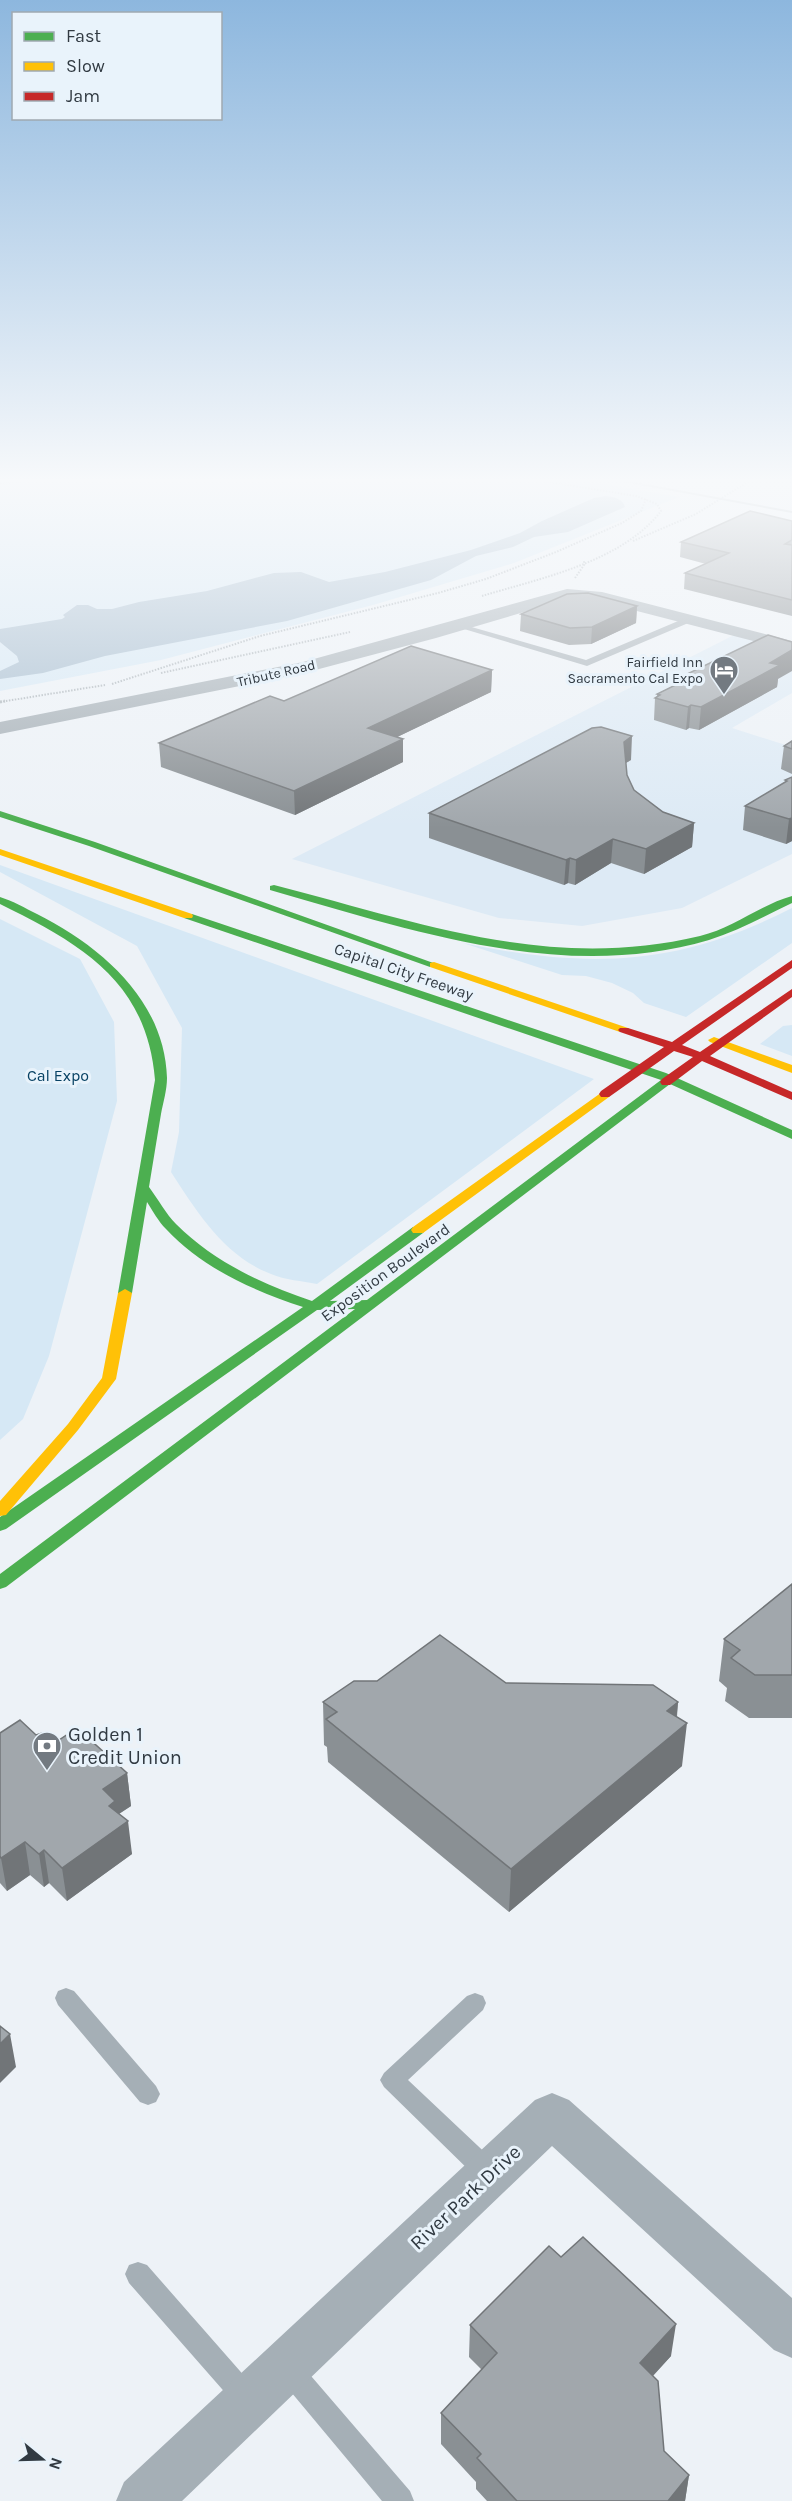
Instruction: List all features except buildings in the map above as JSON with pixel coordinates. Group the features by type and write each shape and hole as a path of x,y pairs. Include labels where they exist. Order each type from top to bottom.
{"main road":[{"name":"Capital City Freeway","path":"0,814 693,1053 792,1096"},
{"path":"30,824 214,872"},
{"path":"92,844 398,937"},
{"name":"Capital City Freeway","path":"0,852 684,1085 792,1135"},
{"path":"260,885 455,936 512,948 573,953 634,951 691,942 738,926 792,899"},
{"path":"0,900 63,932 100,959 136,998 156,1038 161,1080 109,1379 74,1428 0,1510"},
{"name":"Exposition Boulevard","path":"0,1525 314,1306 580,1112 792,963"},
{"name":"Exposition Boulevard","path":"0,1583 611,1122 792,992"},
{"path":"681,1028 792,1069"},
{"path":"684,1085 792,1148"},
{"path":"144,1188 170,1227 212,1261 268,1291 314,1306 368,1304"}],"street":[{"name":"Tribute Road","path":"0,728 304,667 458,626 551,597 569,595"},
{"name":"Tribute Road","path":"581,595 602,597 792,646"},
{"name":"River Park Drive","path":"166,2490 286,2366 552,2115 792,2332"}],"lane":[{"path":"458,626 587,663 690,620"},
{"path":"66,1998 148,2094"},
{"path":"475,2003 392,2080 490,2175"},
{"path":"138,2274 250,2401"},
{"path":"286,2366 400,2501"}],"path":[{"path":"112,684 185,658 281,630 427,595"},
{"path":"477,597 484,595"},
{"path":"0,702 112,684 354,631"}],"shaded area":[{"path":"184,595 379,595 287,621 105,656 43,673 0,679 0,671 19,662 17,656 0,642 0,629 62,619 65,617 63,615 77,605 112,609"},
{"path":"734,635 792,651 792,693 732,728 792,747 792,854 682,908 582,926 499,918 292,859"}],"green space":[{"path":"0,595 408,595 161,660 0,691"},
{"path":"0,865 594,1079 317,1284 276,1276 254,1266 226,1244 202,1217 171,1172 179,1132 182,1028 137,946 0,872"},
{"path":"792,908 792,943 686,1017 644,1003 633,993 612,983 586,976 562,975 463,943 551,957 592,959 631,957 670,952 710,942 750,928"},
{"name":"Cal Expo","path":"0,919 80,959 114,1022 117,1101 49,1356 23,1419 0,1440"},
{"path":"792,1025 792,1056 760,1044 783,1026"}],"traffic: fast":[{"path":"0,814 92,844 434,965"},
{"path":"274,888 379,918 487,943 541,950 596,953 650,949 704,938 738,925 792,899"},
{"path":"0,900 61,931 99,958 131,993 144,1013 153,1034 159,1057 161,1080 125,1293"},
{"path":"188,916 662,1076 792,1135"},
{"path":"0,1583 666,1082"},
{"path":"144,1188 170,1226 212,1261 268,1291 314,1306 368,1304"},
{"path":"0,1525 314,1306 418,1230"}],"traffic: slow":[{"path":"0,852 188,916"},
{"path":"434,965 624,1030"},
{"path":"714,1040 792,1069"},
{"path":"418,1230 605,1094"},
{"path":"0,1511 73,1427 109,1379 125,1293"}],"traffic: jam":[{"path":"605,1094 792,963"},
{"path":"666,1082 792,992"},
{"path":"624,1030 693,1053 792,1096"}],"place":[{"name":"Fairfield Inn Sacramento Cal Expo","path":"724,696"},
{"name":"Golden 1 Credit Union","path":"47,1772"}]}
